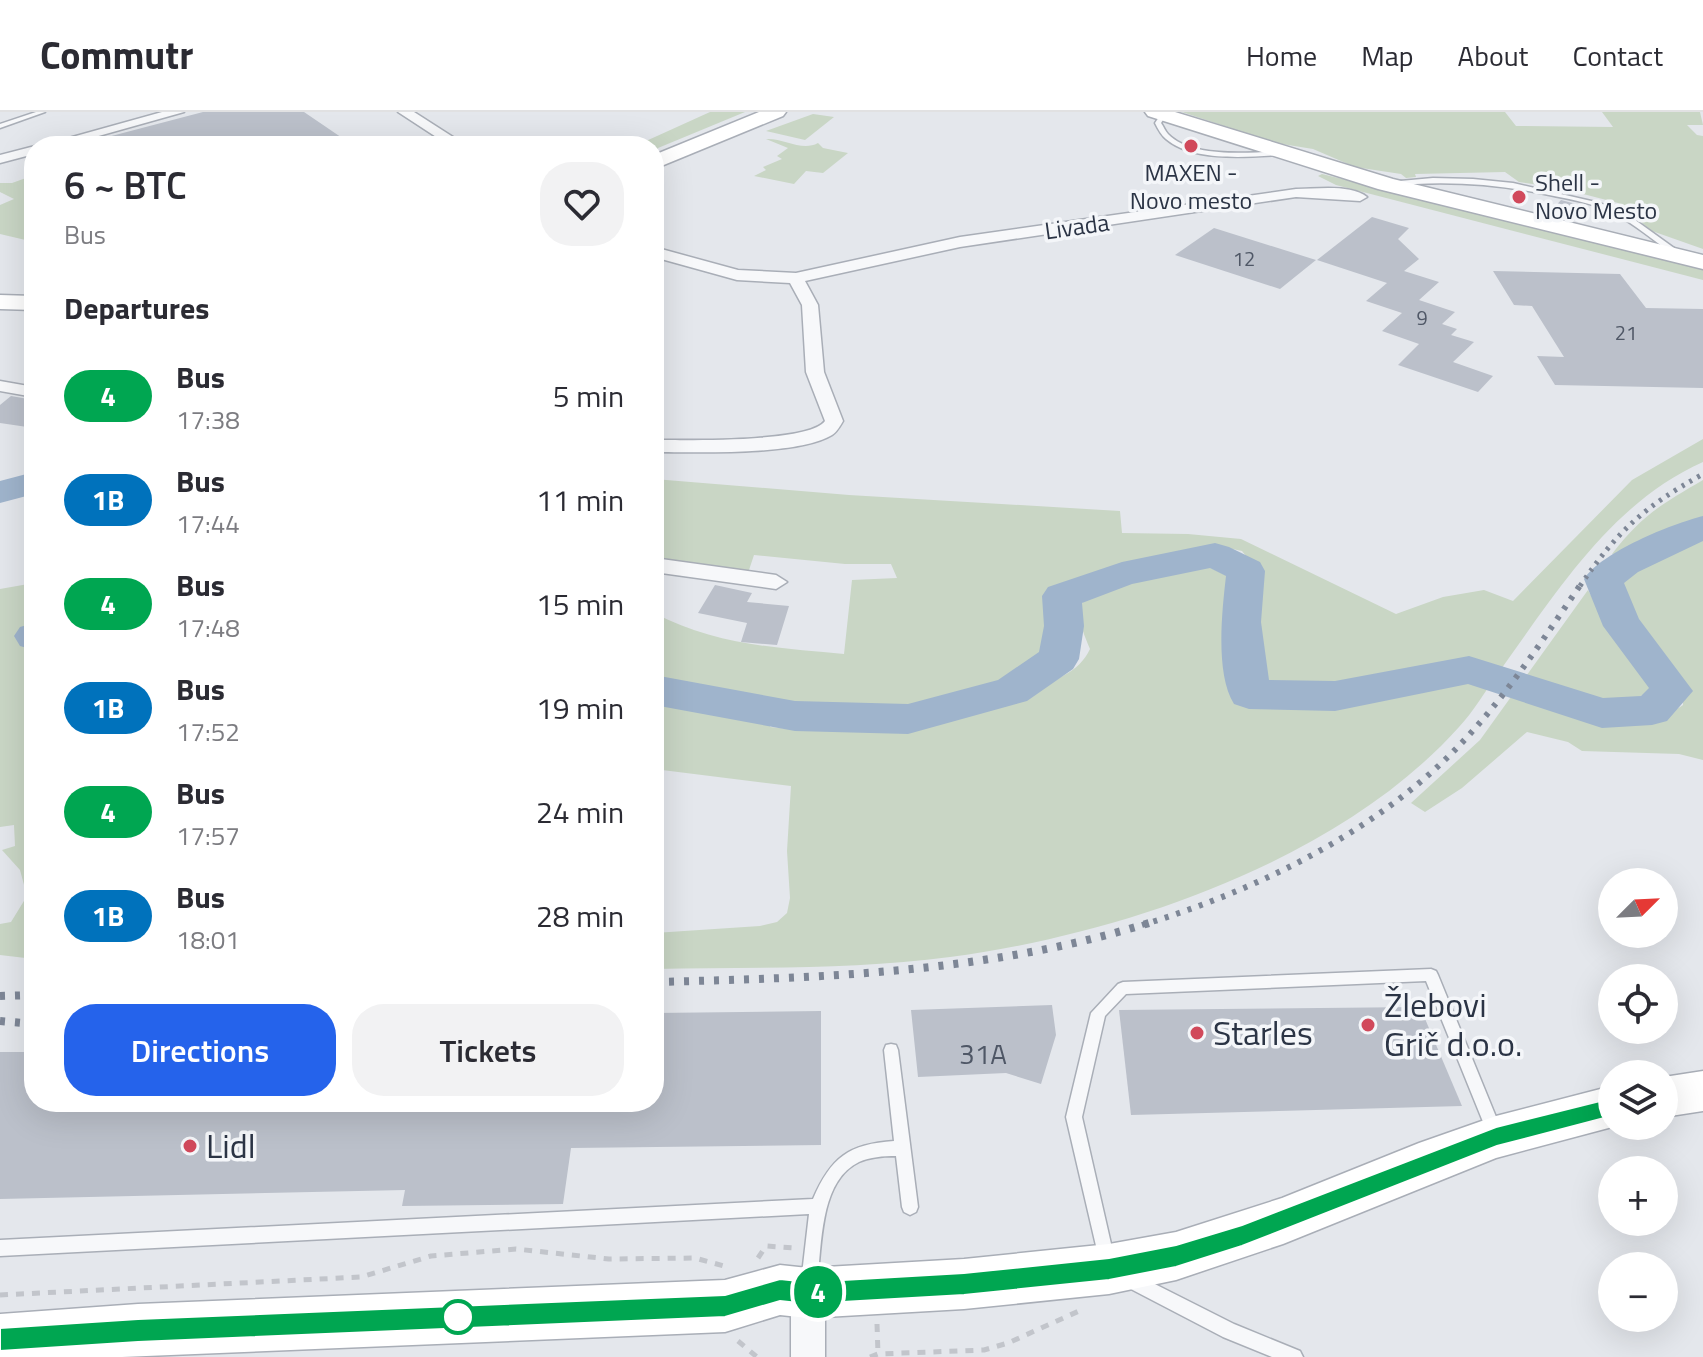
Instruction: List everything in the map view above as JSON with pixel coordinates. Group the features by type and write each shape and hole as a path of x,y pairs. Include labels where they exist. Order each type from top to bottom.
{"street":[{"path":"85,136 177,112"},
{"path":"405,112 444,136"},
{"path":"664,159 776,112"},
{"path":"1159,113 1386,184 1693,260"},
{"path":"0,159 24,153"},
{"name":"Livada","path":"664,255 737,275 796,278 960,242 1296,193 1360,197"},
{"path":"664,446 803,438 826,431 834,421 815,372 810,305 796,278"},
{"path":"0,302 24,303"},
{"path":"0,386 24,390"},
{"path":"664,566 776,582"},
{"path":"1678,1095 1703,1091"},
{"path":"0,1340 145,1339 725,1306 780,1290 808,1293 964,1284 1109,1269 1176,1256 1242,1235 1496,1137 1598,1111"},
{"path":"808,1293 808,1357"}],"lane":[{"path":"0,126 42,112"},
{"path":"1386,184 1498,181 1586,201 1622,214 1693,260"},
{"path":"1294,1357 1229,1331 1109,1269 1074,1117 1098,1013 1123,988 1431,975 1496,1137"},
{"path":"891,1050 910,1207"},
{"path":"808,1293 818,1206 829,1179 845,1160 865,1149 902,1148"},
{"path":"0,1248 818,1206"}],"path":[{"path":"0,1295 361,1277 431,1256 516,1249 609,1259 695,1258 727,1267"},
{"path":"870,1357 878,1354 968,1352 998,1347 1063,1316 1086,1310"},
{"path":"725,1337 739,1341 757,1357"}],"green space":[{"path":"710,112 745,112 664,146 664,136 657,136"},
{"path":"1182,112 1505,112 1516,126 1613,127 1602,112 1700,112 1703,125 1687,125 1697,135 1703,136 1703,249 1652,231 1618,203 1560,188 1519,182 1505,172 1415,174 1416,177 1406,178 1401,174 1355,167 1313,149 1276,143"},
{"path":"813,114 834,117 805,140 766,131"},
{"path":"766,139 806,146 818,143 823,148 848,153 823,173 806,171 794,184 754,176 766,170 763,167 782,159 777,156 788,148"},
{"path":"1322,174 1703,268 1703,280 1336,185 1318,176"},
{"path":"24,179 24,240 0,234 0,205 14,199 0,192 0,183"},
{"path":"1703,439 1703,462 1640,501 1588,553 1459,727 1410,774 1354,816 1292,852 1225,883 1156,909 1017,946 877,964 664,969 664,932 760,926 777,922 787,913 790,898 787,851 791,786 664,770 664,618 700,632 747,643 844,654 852,580 897,578 891,564 845,564 754,555 748,573 664,560 664,480 849,495 1120,511 1122,533 1241,539 1396,614 1443,597 1484,590 1513,601 1632,480","holes":["1223,547 1242,551 1259,572 1249,631 1234,628 1236,582 1233,573 1221,562 1099,586 1084,599 1081,607 1081,622 1090,649 1073,670 1048,683 1000,702 935,720 870,729 770,727 772,716 924,705 1008,681 1065,649 1056,598 1073,582 1092,574"]},
{"path":"1703,480 1703,518 1646,545 1612,554 1653,511"},
{"path":"1703,533 1703,760 1679,754 1582,751 1568,742 1527,732 1462,788 1425,812 1411,803 1480,740 1588,590 1607,625 1652,676 1650,692 1625,703 1593,704 1586,718 1650,716 1683,705 1682,692 1671,671 1629,623 1620,586 1658,554"},
{"path":"24,585 24,885 20,870 2,850 15,846 14,825 0,827 0,589"},
{"path":"24,901 24,958 0,955 0,924 11,922"}],"building":[{"path":"203,112 304,112 339,136 111,136"},
{"path":"1561,200 1584,206 1575,217 1552,210"},
{"path":"1372,217 1409,228 1398,239 1419,259 1404,271 1439,282 1419,300 1455,312 1442,324 1457,329 1451,335 1474,342 1453,362 1493,376 1478,392 1398,365 1419,344 1382,331 1402,313 1366,301 1387,283 1317,260"},
{"path":"1214,228 1316,260 1280,289 1175,255"},
{"path":"1493,271 1620,274 1646,308 1703,309 1703,388 1555,385 1537,356 1564,357 1532,306 1514,305"},
{"path":"11,396 24,398 24,427 0,423 0,405"},
{"path":"715,585 752,593 747,602 789,606 777,645 741,642 747,623 698,613"},
{"path":"1052,1005 1056,1035 1041,1084 1006,1073 918,1077 911,1010"},
{"path":"1420,1007 1462,1106 1131,1115 1119,1010"},
{"path":"821,1011 821,1145 571,1148 563,1204 402,1206 405,1190 0,1199 0,1052 24,1052 24,1112 664,1112 664,1013"}],"waterway":[{"path":"0,492 24,486"},
{"path":"664,692 795,716 908,719 1012,691 1058,659 1064,626 1062,596 1122,574 1215,555 1246,571 1241,622 1249,694 1335,696 1469,670 1602,713 1652,710 1672,691 1623,626 1604,579 1624,564 1703,527"}],"railway":[{"path":"1580,586 1634,521 1703,474"},
{"path":"1143,925 1276,874 1319,851 1399,799 1469,735 1528,661 1581,584"},
{"path":"1143,925 1149,923"},
{"path":"664,982 842,975 965,963 1088,940 1143,925"},
{"path":"0,996 24,995"},
{"path":"0,1021 24,1023"}],"bus line":[{"name":"4","path":"0,1340 138,1330 725,1306 780,1290 808,1293 964,1284 1109,1269 1176,1256 1242,1235 1436,1158 1496,1137 1598,1109"}],"place":[{"name":"MAXEN - Novo mesto","path":"1191,146"},
{"name":"Shell - Novo Mesto","path":"1519,197"},
{"name":"Žlebovi Grič d.o.o.","path":"1368,1025"},
{"name":"Starles","path":"1197,1033"},
{"name":"Lidl","path":"190,1146"}]}
